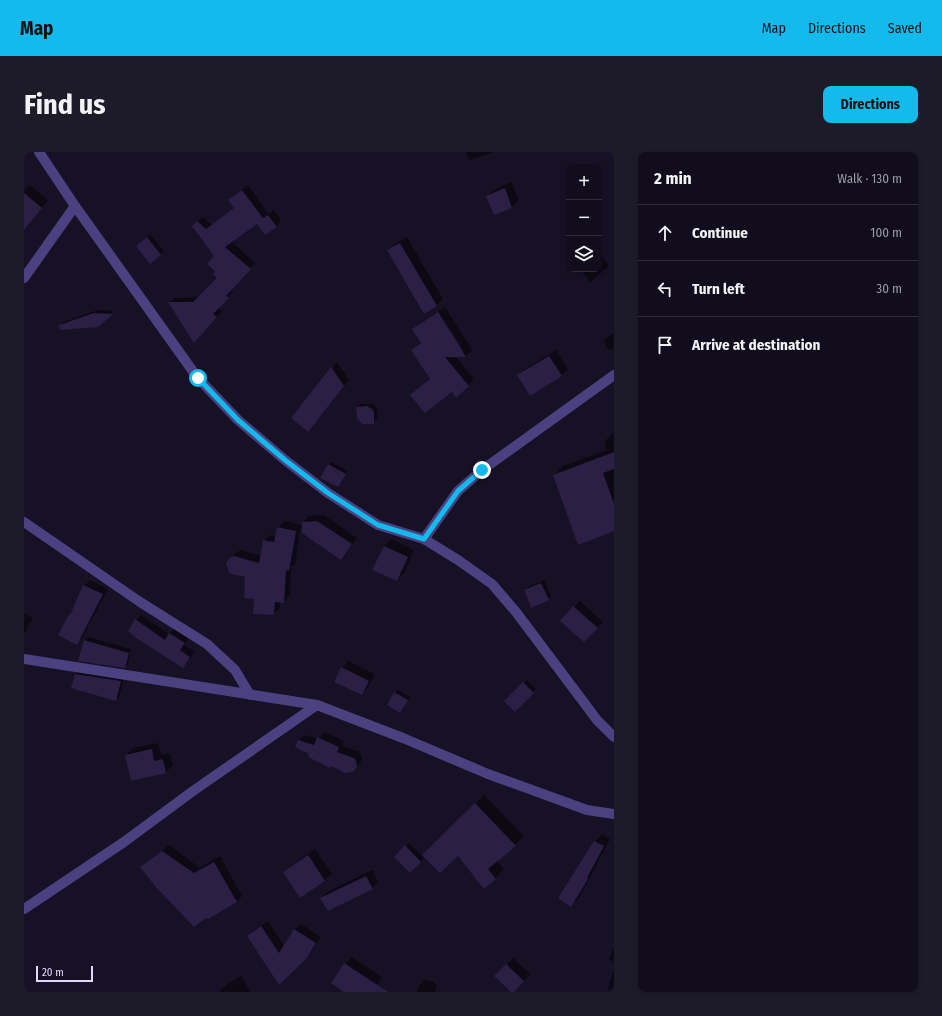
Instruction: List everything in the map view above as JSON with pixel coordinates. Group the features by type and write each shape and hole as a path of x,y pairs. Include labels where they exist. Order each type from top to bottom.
{"street":[{"path":"39,152 74,206 198,378 238,420 285,460 328,493 378,525 424,539 458,560 492,584 516,612 597,720 614,737"},
{"path":"24,278 74,206"},
{"path":"424,539 458,491 482,470 614,375"},
{"path":"24,522 140,602 207,644 235,670 250,694"},
{"path":"24,659 317,705 403,738 488,774 587,810 614,814"},
{"path":"24,909 124,842 193,791 317,705"}],"building":[{"path":"505,188 512,208 494,215 486,196"},
{"path":"242,190 263,218 268,215 277,227 265,235 257,224 225,247 251,269 226,296 229,298 213,314 217,317 194,343 168,302 193,302 217,278 213,274 215,271 207,264 214,256 192,226 197,221 206,229 234,208 228,200"},
{"path":"24,193 42,208 24,230"},
{"path":"147,237 161,255 150,264 136,246"},
{"path":"400,243 437,306 424,314 387,250"},
{"path":"438,312 466,357 445,357 469,386 456,398 452,392 425,413 410,395 430,379 411,350 421,343 412,329"},
{"path":"94,313 113,314 98,327 60,330 59,325"},
{"path":"549,356 562,376 530,396 517,375"},
{"path":"331,367 344,386 308,432 291,418"},
{"path":"367,406 374,412 374,424 362,424 357,418 356,407"},
{"path":"614,452 614,469 603,473 614,504 614,531 578,545 553,475"},
{"path":"328,464 346,474 338,487 320,478"},
{"path":"317,521 352,544 341,560 302,533 302,522"},
{"path":"277,527 296,531 289,571 286,570 284,603 275,602 274,615 253,614 254,599 244,598 245,577 229,573 226,564 229,558 234,556 259,563 263,540 274,542"},
{"path":"384,546 408,557 397,581 372,570"},
{"path":"541,583 549,600 531,608 524,590"},
{"path":"83,585 103,594 77,645 58,635 69,614 70,615"},
{"path":"573,606 598,628 584,642 560,621"},
{"path":"135,619 165,640 169,633 185,643 180,650 190,657 183,668 136,638 128,631"},
{"path":"84,640 129,653 125,668 78,661"},
{"path":"341,667 369,681 362,695 334,682"},
{"path":"75,674 121,681 116,701 71,688"},
{"path":"523,682 534,693 515,712 504,701"},
{"path":"394,692 408,700 400,713 387,705"},
{"path":"317,737 339,747 337,752 354,758 357,767 353,772 345,773 331,766 330,768 308,757 309,754 295,747 298,740 314,745"},
{"path":"152,749 154,761 163,759 166,773 131,781 125,755"},
{"path":"475,803 516,846 488,869 496,879 484,889 458,856 440,873 422,855"},
{"path":"594,841 604,846 587,878 588,879 571,907 558,898"},
{"path":"405,845 421,862 410,873 394,857"},
{"path":"162,851 194,873 214,862 237,902 208,919 206,918 194,927 156,887 140,867"},
{"path":"308,855 325,881 300,898 283,872"},
{"path":"366,876 373,889 328,911 320,898"},
{"path":"261,926 279,953 294,929 316,943 306,959 279,985 247,936"},
{"path":"344,963 388,992 344,992 331,983"},
{"path":"506,964 524,981 514,992 511,992 494,976"}],"route":[{"path":"198,378 238,420 285,460 328,493 378,525 424,539 458,491 482,470"}]}
